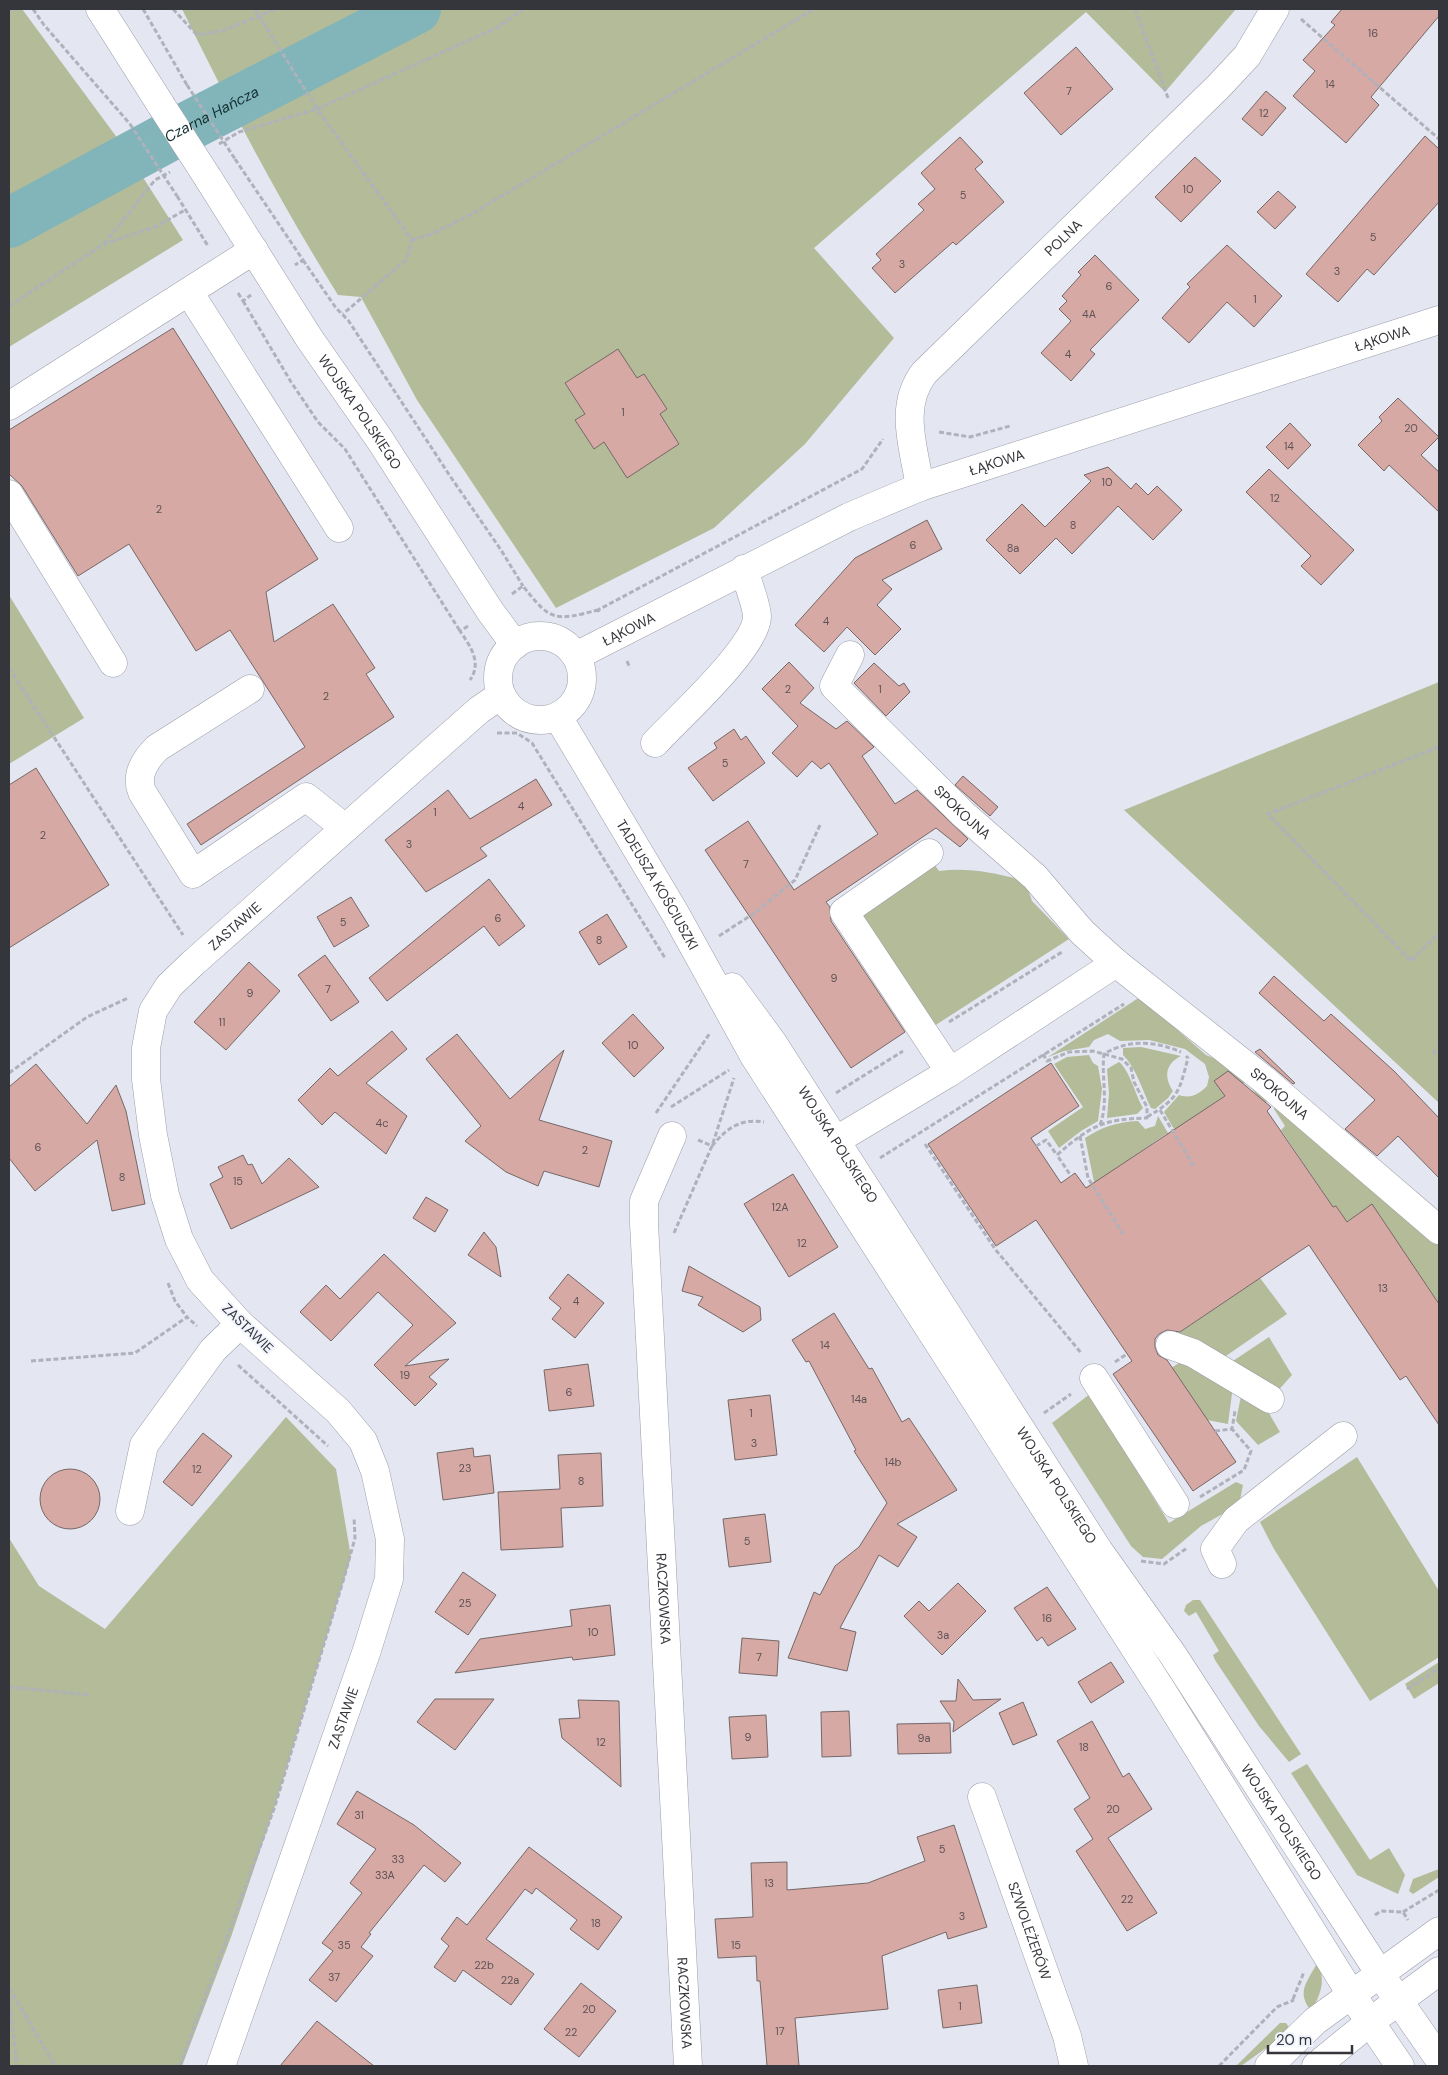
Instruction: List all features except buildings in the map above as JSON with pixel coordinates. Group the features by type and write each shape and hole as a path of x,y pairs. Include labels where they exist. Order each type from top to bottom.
{"street":[{"name":"WOJSKA POLSKIEGO","path":"100,9 309,338 380,440 490,611 515,645"},
{"name":"POLNA","path":"920,487 910,426 909,406 912,392 924,372 1218,87 1286,12"},
{"path":"9,406 254,250"},
{"path":"189,292 339,528"},
{"name":"ŁĄKOWA","path":"576,656 849,517 920,487 1439,320"},
{"path":"9,494 113,663"},
{"path":"655,743 740,653 753,634 757,616 744,569"},
{"path":"545,636 559,640 576,656 583,674 582,687 577,699 569,710 558,717 532,720 520,715 509,707 501,694 498,681 500,666 507,653 515,645 530,637 545,636"},
{"name":"SPOKOJNA","path":"850,655 834,686 963,814 1036,877 1082,932 1116,963 1263,1079 1439,1230"},
{"path":"250,690 157,748 149,757 140,775 138,782 142,792 193,874 306,798 345,828"},
{"name":"ZASTAWIE","path":"221,2066 367,1650 389,1579 390,1539 384,1502 375,1471 362,1440 338,1411 240,1324 200,1280 179,1239 165,1195 153,1135 146,1079 146,1048 153,1011 168,986 479,710 501,694"},
{"name":"TADEUSZA KOŚCIUSZKI","path":"558,717 675,912 754,1056"},
{"path":"929,853 844,912 950,1072"},
{"name":"WOJSKA POLSKIEGO","path":"675,912 766,1032 1099,1551 1173,1654 1380,1974 1439,2059"},
{"path":"835,1141 950,1072 1116,963"},
{"name":"WOJSKA POLSKIEGO","path":"754,1056 1155,1680 1351,1994 1400,2066"},
{"name":"RACZKOWSKA","path":"672,1131 644,1201 644,1223 688,2066"},
{"path":"130,1511 144,1444 217,1345 240,1324"},
{"path":"1170,1344 1193,1353 1270,1399"},
{"path":"1089,1367 1175,1504"},
{"path":"1222,1564 1214,1549 1236,1520 1343,1436"},
{"name":"SZWOLEŻERÓW","path":"982,1797 1067,2036 1074,2066"},
{"path":"1269,2066 1315,2021 1439,1931"},
{"path":"1316,2066 1370,2022 1439,1972"}],"path":[{"path":"9,11 13,9"},
{"path":"9,306 104,244 157,226 185,210 130,124 44,25 33,9"},
{"path":"143,9 187,85 235,159"},
{"path":"173,9 197,35 222,31 276,9"},
{"path":"255,9 317,109 412,240"},
{"path":"214,147 239,132 317,109 496,28 524,9"},
{"path":"412,240 432,234 470,215 814,9"},
{"path":"1135,9 1168,99"},
{"path":"1286,12 1439,138"},
{"path":"104,244 155,180 172,171"},
{"path":"342,314 407,259 412,240"},
{"path":"303,260 342,314 501,550 523,586"},
{"path":"243,301 302,398 318,422 345,449 460,631"},
{"path":"9,668 187,942"},
{"path":"479,710 493,734 502,732 517,733 532,743 666,959"},
{"path":"1439,747 1268,814 1411,961 1439,933"},
{"path":"702,948 756,912 795,880 820,825"},
{"path":"944,1026 1068,948"},
{"path":"9,1073 87,1017 131,996"},
{"path":"879,1159 1129,1000"},
{"path":"714,1026 672,1131 712,1146 723,1132 735,1124 756,1121 767,1123"},
{"path":"1057,1155 1080,1136 1111,1120 1147,1118 1160,1110 1180,1091 1188,1058 1168,1047 1140,1043 1118,1045 1104,1054 1102,1068 1106,1099 1100,1125"},
{"path":"836,1093 910,1046"},
{"path":"1433,1054 1439,1047"},
{"path":"1043,1054 1048,1061 1069,1052 1094,1051 1122,1059 1131,1068 1134,1082 1147,1107 1147,1118"},
{"path":"1160,1110 1196,1168"},
{"path":"1080,1136 1085,1169 1092,1188 1123,1234"},
{"path":"1036,1146 1046,1140 1071,1176"},
{"path":"925,1144 995,1250 1089,1367"},
{"path":"31,1361 135,1354 188,1317 332,1452"},
{"path":"1175,1504 1179,1510 1244,1470 1251,1451 1232,1430"},
{"path":"180,2066 275,1806 355,1538 353,1510"},
{"path":"1139,1561 1164,1564 1191,1546"},
{"path":"1408,1689 1439,1668"},
{"path":"9,1687 90,1695"},
{"path":"1403,1912 1439,1890"},
{"path":"9,1988 55,2066"},
{"path":"9,1997 17,2066"}],"green space":[{"path":"9,9 22,9 121,143 183,240 9,347"},
{"path":"182,9 1236,9 1165,92 1086,12 814,248 894,338 805,444 714,528 556,608 417,400 361,297 338,295 256,154"},
{"path":"9,595 84,718 9,764"},
{"path":"1439,682 1439,1103 1124,810"},
{"path":"931,860 939,871 961,870 982,872 1025,881 1032,901 1069,939 931,1028 857,910"},
{"path":"1140,997 1206,1055 1237,1068 1267,1095 1266,1109 1247,1081 1200,1113 1253,1263 1166,1134 1118,1167 1204,1294 1085,1188 1094,1182 1085,1138 1116,1124 1138,1121 1145,1129 1155,1126 1158,1116 1168,1133 1174,1129 1164,1112 1179,1095 1194,1095 1207,1086 1209,1077 1205,1064 1185,1049 1149,1040 1120,1041 1108,1034 1094,1040 1089,1047 1064,1051 1048,1057"},
{"path":"1141,1047 1181,1056 1169,1066 1167,1076 1173,1091 1155,1109 1151,1108 1136,1073 1123,1055 1123,1048"},
{"path":"1089,1055 1093,1063 1098,1066 1102,1089 1098,1121 1059,1148 1048,1131 1083,1107 1054,1064 1067,1057"},
{"path":"1119,1062 1123,1065 1129,1076 1143,1108 1137,1114 1107,1118 1109,1093 1107,1069"},
{"path":"1275,1101 1281,1101 1439,1244 1439,1304 1372,1205 1347,1222 1336,1206 1333,1207 1281,1130 1285,1126 1274,1109"},
{"path":"1260,1278 1287,1314 1220,1360 1176,1335"},
{"path":"1269,1337 1292,1375 1275,1394 1230,1363"},
{"path":"1187,1358 1233,1386 1228,1424 1207,1420 1171,1368"},
{"path":"1242,1391 1263,1403 1280,1432 1258,1445 1236,1421"},
{"path":"1090,1394 1169,1523 1236,1482 1243,1485 1240,1500 1228,1511 1201,1526 1162,1559 1143,1557 1131,1546 1052,1423"},
{"path":"286,1417 336,1469 351,1557 275,1806 231,1937 182,2066 9,2066 9,1538 39,1586 105,1629"},
{"path":"1357,1457 1439,1591 1439,1657 1370,1701 1274,1549 1260,1522"},
{"path":"1193,1600 1200,1600 1301,1754 1289,1762 1259,1726 1215,1660 1213,1655 1219,1651 1196,1612 1189,1616 1184,1611 1186,1605"},
{"path":"1439,1662 1439,1683 1414,1699 1405,1684"},
{"path":"1307,1764 1370,1860 1389,1848 1405,1875 1398,1894 1357,1875 1291,1773"},
{"path":"1439,1869 1439,1877 1413,1894 1409,1891 1413,1879"},
{"path":"1317,1963 1322,1976 1322,1982 1317,2000 1311,2011 1304,1998 1304,1992"},
{"path":"1280,2023 1286,2023 1291,2030 1241,2066 1236,2066"}],"water":[{"path":"171,118 187,144 9,242 9,202"}],"waterway":[{"name":"Czarna Hańcza","path":"9,223 179,131 416,9"}]}
